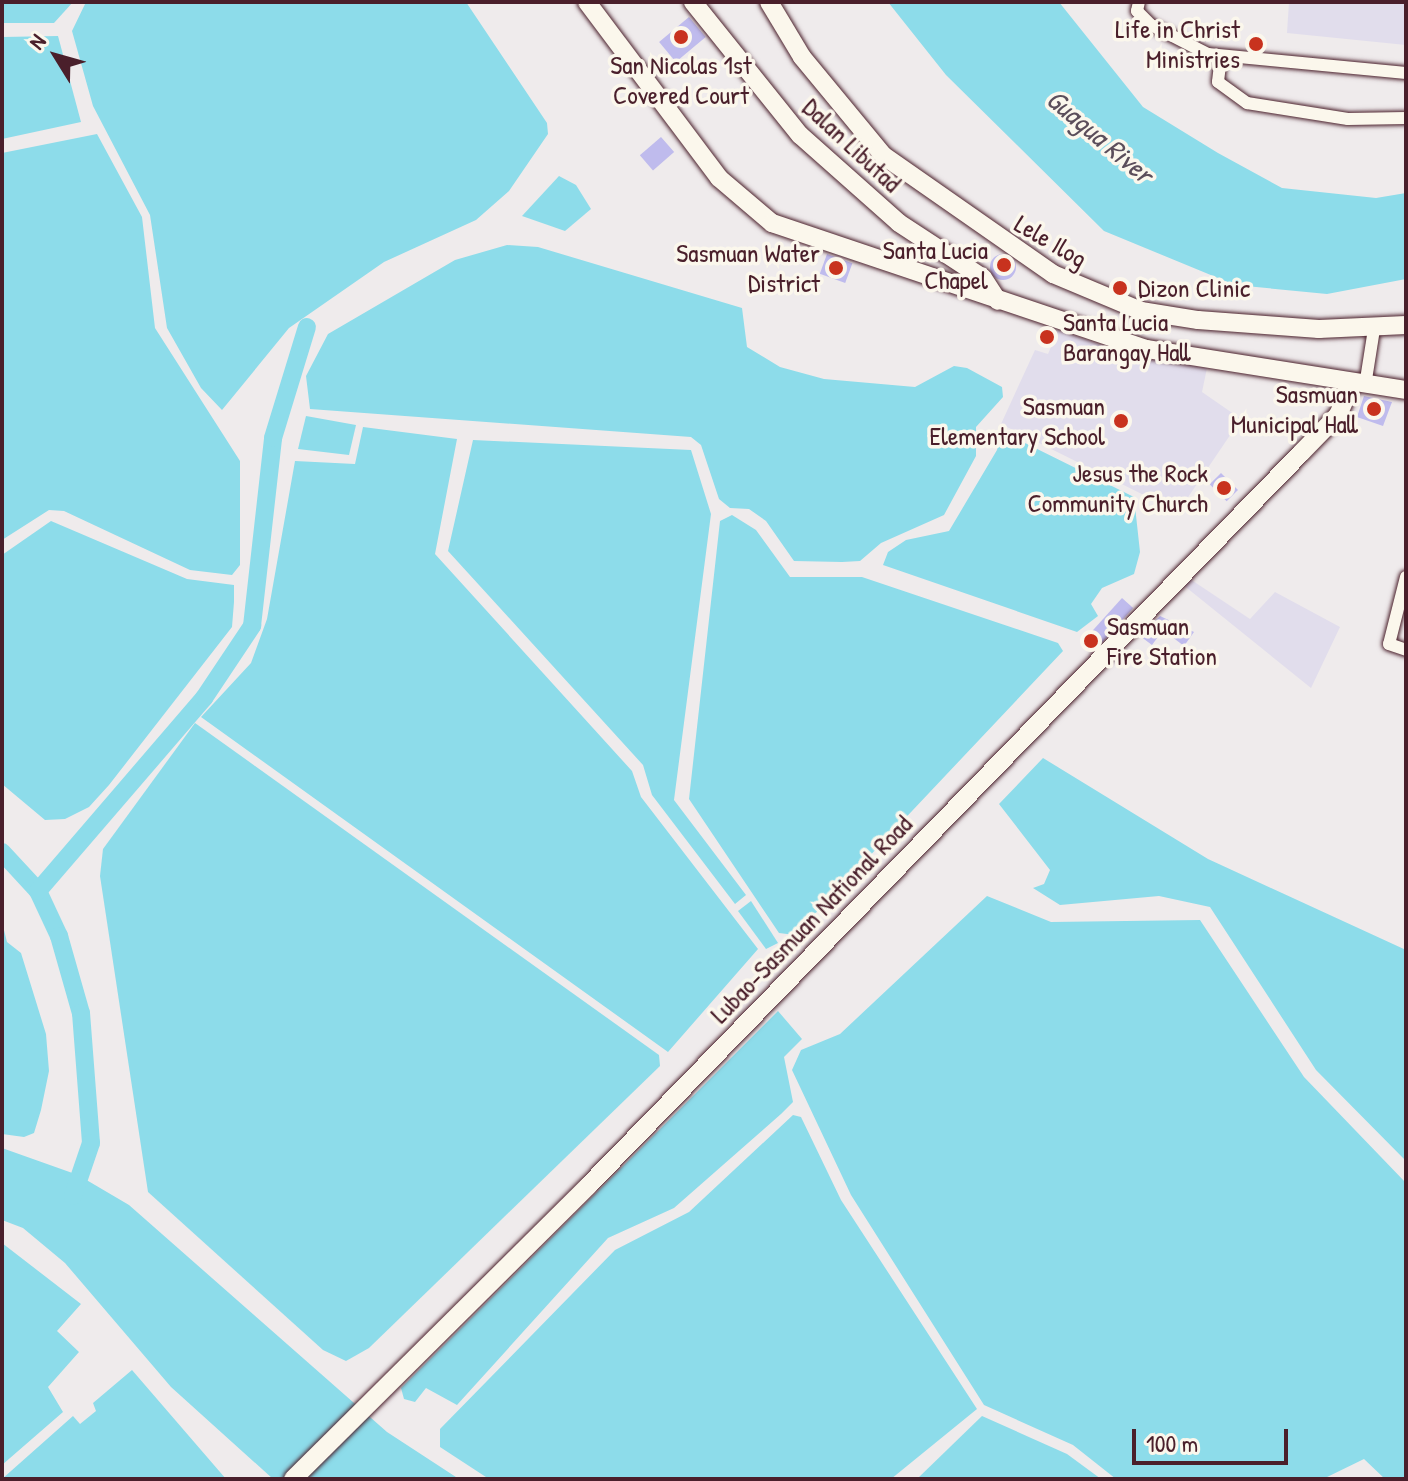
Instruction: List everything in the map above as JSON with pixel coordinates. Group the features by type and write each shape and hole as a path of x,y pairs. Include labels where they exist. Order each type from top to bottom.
{"main road":[{"path":"587,2 719,178 772,223 1147,349 1359,385 1406,390"},
{"name":"Dalan Libutad","path":"693,2 800,135 899,223 983,278 998,301"},
{"name":"Lele Ilog","path":"769,2 802,57 884,156 1053,274 1141,311 1262,326 1374,329 1406,325"},
{"name":"Lubao-Sasmuan National Road","path":"293,1479 405,1370 1301,453 1338,415 1359,385"}],"street":[{"path":"1139,2 1137,11 1151,25 1178,43 1221,57 1406,73"},
{"path":"1221,57 1218,82 1247,103 1348,119 1405,122"},
{"path":"1359,385 1374,329"},
{"path":"1406,577 1389,644 1406,650"}],"shaded area":[{"path":"1289,2 1406,2 1406,45 1287,33"},
{"name":"Sasmuan Elementary School","path":"1058,330 1127,354 1207,368 1202,392 1241,419 1178,512 1001,424 1035,350 1048,354"},
{"path":"1187,577 1250,619 1275,592 1340,627 1311,688 1182,584"}],"water":[{"path":"2,2 73,2 54,23 2,23"},
{"path":"86,2 466,2 547,123 548,134 509,191 476,220 384,262 289,328 222,410 201,388 167,328 150,215 93,106 72,31"},
{"name":"Guagua River","path":"888,2 1059,2 1143,107 1218,153 1282,188 1376,198 1406,193 1406,279 1327,294 1235,285 1104,231 946,75"},
{"path":"58,36 81,122 2,139 2,37"},
{"path":"97,134 142,217 155,328 240,461 240,565 232,575 190,570 64,511 49,510 2,540 2,153"},
{"path":"559,176 576,185 591,209 565,231 522,216"},
{"path":"507,245 538,247 742,308 747,347 780,367 824,379 915,387 954,366 967,368 1002,387 1003,397 976,427 976,456 944,515 881,543 860,561 842,562 794,561 766,521 749,509 730,508 719,499 701,445 691,437 310,409 306,376 328,334 455,260"},
{"path":"306,416 356,425 349,455 298,449"},
{"path":"363,427 457,439 435,554 632,771 641,797 758,949 668,1052 201,717 251,663 267,619 295,461 355,464"},
{"path":"1001,431 1134,497 1140,552 1134,574 1102,588 1091,604 1098,616 1077,632 883,565 888,552 906,540 949,531 997,450"},
{"path":"473,440 691,450 711,514 674,800 746,895 735,904 652,795 643,765 448,551"},
{"path":"732,515 756,530 790,577 862,577 1058,643 1063,651 795,935 779,933 689,799 720,521"},
{"path":"51,521 187,579 234,585 234,602 232,627 109,785 89,807 65,819 45,820 2,784 2,555"},
{"path":"195,723 659,1055 660,1066 369,1348 346,1361 323,1350 148,1192 100,876 103,849"},
{"path":"1043,758 1208,859 1406,950 1406,1161 1316,1070 1210,907 1159,896 1060,905 1033,888 1044,884 1050,870 999,804"},
{"path":"987,896 1051,922 1200,920 1304,1077 1406,1183 1406,1479 1385,1479 1364,1459 1323,1479 1116,1479 1073,1445 984,1405 851,1195 792,1070 801,1050 840,1034"},
{"path":"751,901 778,943 766,949 738,911"},
{"path":"2,922 7,942 21,953 46,1034 49,1071 41,1110 34,1133 24,1137 2,1134"},
{"path":"778,1011 802,1039 784,1057 793,1102 674,1208 608,1238 457,1405 426,1388 415,1402 404,1399 401,1388"},
{"path":"793,1115 801,1117 841,1200 977,1409 891,1479 489,1479 440,1447 440,1429 615,1250 689,1212"},
{"path":"2,1148 78,1175 129,1205 387,1432 459,1479 273,1479 171,1387 65,1263 23,1228 2,1220"},
{"path":"2,1243 81,1304 57,1331 79,1352 48,1387 63,1412 2,1465"},
{"path":"132,1370 226,1479 2,1479 73,1416 80,1424 96,1411 93,1403"},
{"path":"982,1416 1067,1454 1101,1479 917,1479"}],"building":[{"name":"San Nicolas 1st Covered Court","path":"689,17 706,37 676,62 659,42"},
{"path":"661,137 674,152 653,170 640,155"},
{"name":"Sasmuan Water District","path":"827,254 852,263 845,283 820,274"},
{"name":"Santa Lucia Chapel","path":"1003,254 1012,258 1016,267 1012,276 1003,280 994,276 990,267 994,258"},
{"name":"Sasmuan Municipal Hall","path":"1364,396 1392,402 1383,426 1357,417"},
{"name":"Jesus the Rock Community Church","path":"1221,473 1238,490 1227,501 1210,484"},
{"path":"1122,598 1133,608 1094,651 1083,641"},
{"path":"1160,616 1194,632 1184,646 1163,630 1152,645 1140,636"}],"waterway":[{"path":"38,891 204,698 252,626 273,438 307,327"},
{"path":"2,852 38,891 59,936 81,1013 91,1143 73,1196"}],"place":[{"name":"San Nicolas 1st Covered Court","path":"681,37"},
{"name":"Life in Christ Ministries","path":"1256,44"},
{"name":"Santa Lucia Chapel","path":"1004,265"},
{"name":"Sasmuan Water District","path":"836,268"},
{"name":"Dizon Clinic","path":"1120,288"},
{"name":"Santa Lucia Barangay Hall","path":"1047,337"},
{"name":"Sasmuan Municipal Hall","path":"1374,409"},
{"name":"Sasmuan Elementary School","path":"1121,421"},
{"name":"Jesus the Rock Community Church","path":"1224,488"},
{"name":"Sasmuan Fire Station","path":"1091,641"}]}
